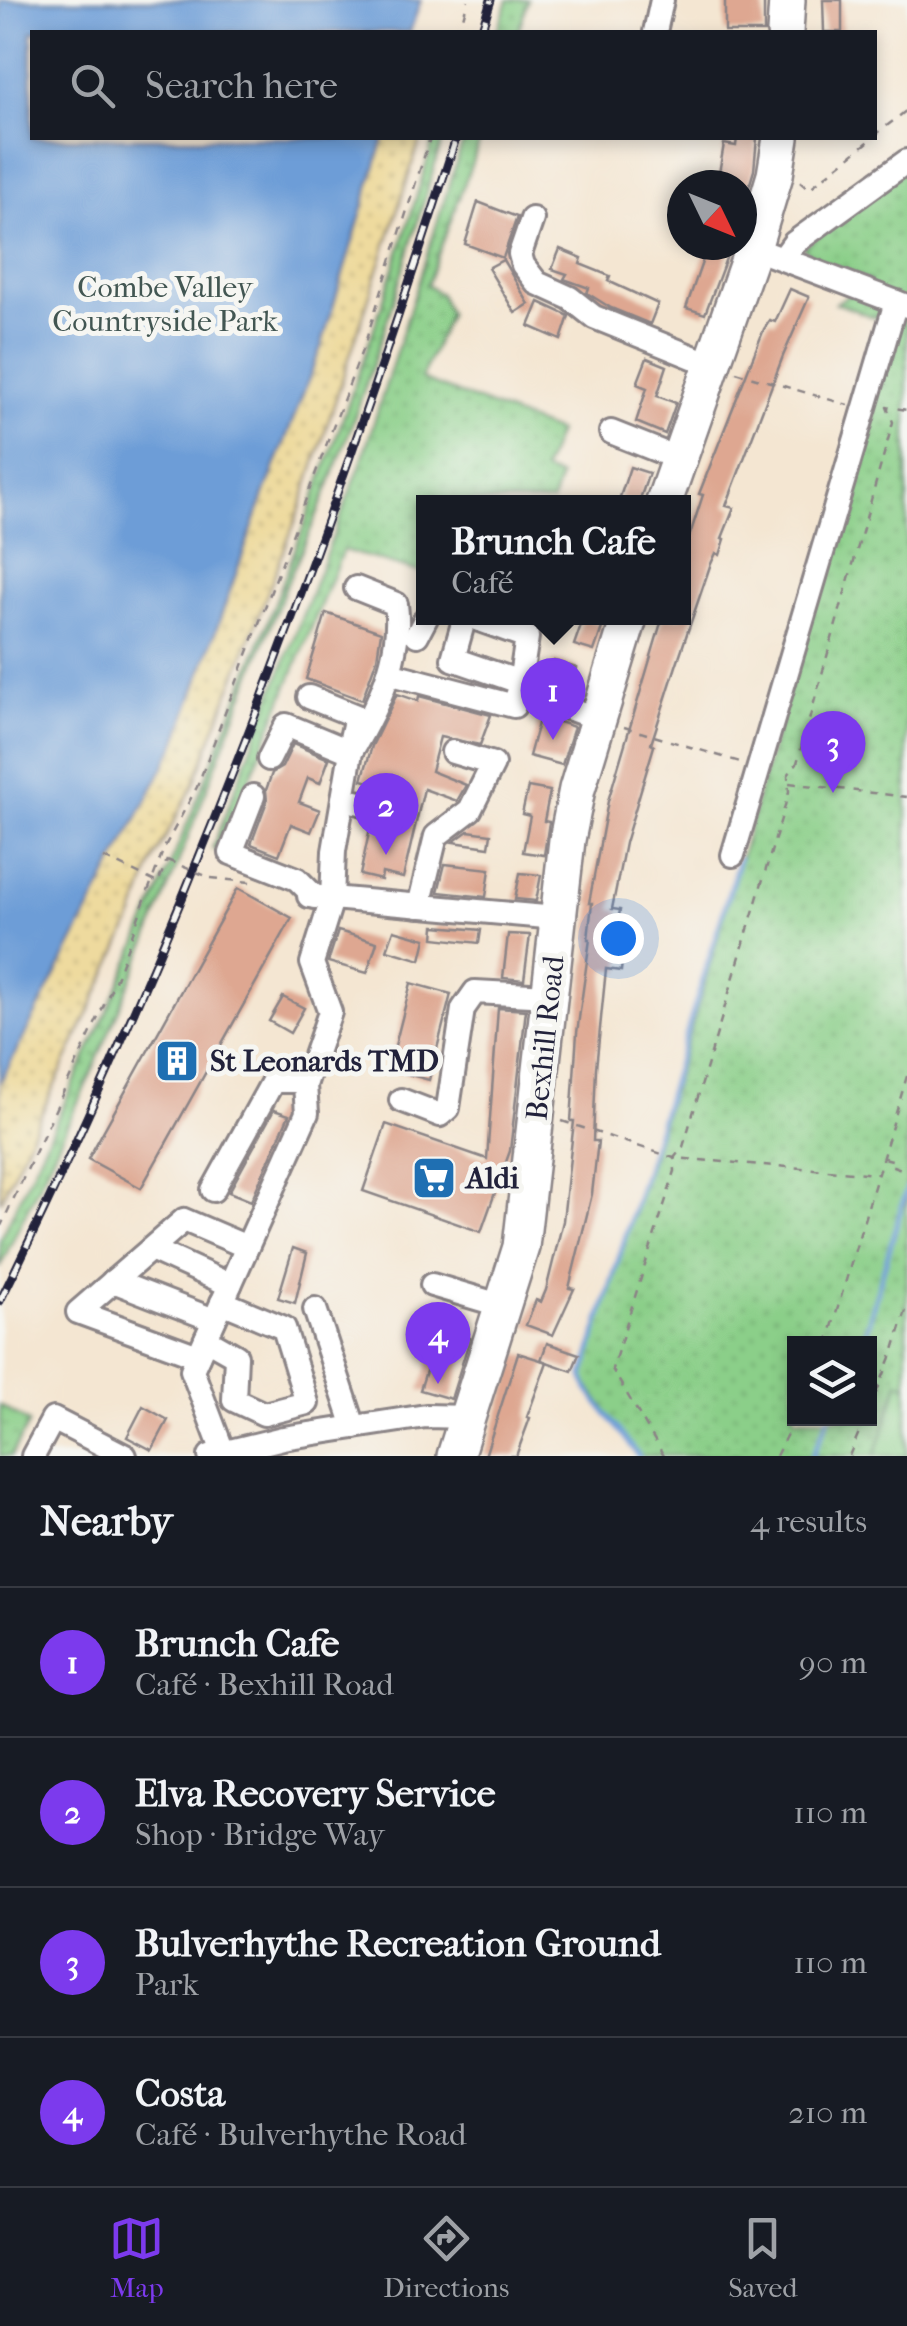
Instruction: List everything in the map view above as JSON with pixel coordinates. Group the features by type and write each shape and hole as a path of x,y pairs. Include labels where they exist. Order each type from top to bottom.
{"highway":[{"path":"786,30 787,0"},
{"path":"666,495 710,364 768,253 781,140"},
{"name":"Bexhill Road","path":"455,1456 521,1247 557,918 577,789 626,625"}],"street":[{"path":"656,30 662,0"},
{"path":"768,253 794,242 907,162"},
{"path":"532,220 520,254 522,265 537,283 566,296 594,317 710,364"},
{"path":"733,854 864,410 902,304 768,253"},
{"path":"611,432 678,459"},
{"path":"351,752 378,706 400,628 396,604 356,588"},
{"path":"467,625 454,659 598,719"},
{"path":"400,676 514,706 528,636 481,625"},
{"path":"309,697 356,716 349,736 351,752 334,851 319,897 312,963 330,1012 306,1081 307,1113 192,1370 216,1454 283,1438 426,1416 468,1417"},
{"path":"269,759 286,725 351,752"},
{"path":"419,906 436,836 470,810 493,764 452,752"},
{"path":"253,796 231,852 298,879 319,897 557,918"},
{"path":"343,798 399,812"},
{"path":"401,1100 440,1115 448,1108 463,1009 475,992 549,996"},
{"path":"214,1190 272,1081 306,1081"},
{"path":"150,1249 214,1321 236,1356 234,1400 264,1414 307,1403 284,1328 214,1321 78,1312 113,1281 150,1249 184,1220 247,1247"},
{"path":"113,1281 214,1321"},
{"path":"432,1286 503,1306"},
{"path":"315,1309 354,1427"},
{"path":"32,1456 53,1419 125,1456"}],"path":[{"path":"460,30 468,0"},
{"path":"877,135 907,110"},
{"path":"0,1228 115,981 140,920 151,879 197,788 366,340 429,140"},
{"path":"775,175 795,177 809,189 870,140"},
{"path":"710,364 864,410"},
{"path":"664,1456 612,1370 675,1171 674,1158 683,1148 689,1129 789,792 788,776 797,763 893,422 888,407 907,410"},
{"path":"598,719 759,768"},
{"path":"789,783 907,796"},
{"path":"104,858 158,883 167,860 211,878 250,882"},
{"path":"829,1336 907,1076"},
{"path":"537,1113 674,1158 878,1174"},
{"path":"884,1158 892,1160 890,1166 907,1170"},
{"path":"877,1391 907,1307"},
{"path":"776,1456 790,1426"},
{"path":"849,1456 862,1426"}],"green space":[{"path":"508,0 528,0 519,30 498,30"},
{"path":"433,140 442,140 334,473 144,950 89,1079 0,1267 0,1240 133,953 266,625 404,236"},
{"path":"463,140 480,140 427,285 440,294 449,314 421,379 558,432 543,471 560,477 554,495 416,495 416,571 343,550 221,850 212,849 360,466"},
{"path":"907,168 907,1456 637,1456 583,1378 703,990 897,326 836,303 870,281 815,258 803,248"},
{"path":"899,1382 907,1385 907,1456 875,1456"},
{"path":"0,1405 29,1423 11,1456 0,1456"}],"sand":[{"name":"Combe Valley Countryside Park","path":"0,114 30,140 420,140 300,509 193,786 154,859 133,918 0,1202"}],"water":[{"name":"Combe Valley Countryside Park","path":"0,0 421,0 411,30 30,30 30,140 383,140 321,347 176,743 0,1083"}],"building":[{"path":"725,0 764,0 764,30 725,30"},
{"path":"823,0 842,0 842,30 824,30"},
{"path":"737,140 757,140 754,170 720,170 724,144 736,146"},
{"path":"478,202 517,217 503,258 465,244"},
{"path":"560,249 582,258 580,264 610,276 608,281 658,304 650,324 611,308 587,293 589,288 564,279 567,274 552,269"},
{"path":"503,260 529,304 515,313 488,268"},
{"path":"703,260 725,260 705,314 686,308"},
{"path":"790,289 809,297 726,506 734,508 722,538 725,539 720,555 716,553 710,566 691,622 691,532 703,495 699,494 764,329 770,320 775,322"},
{"path":"539,302 569,316 561,340 529,326"},
{"path":"647,358 667,366 657,396 676,403 665,434 636,422 647,388 637,384"},
{"path":"630,467 649,473 641,495 621,495"},
{"path":"326,613 381,632 377,658 362,700 306,679"},
{"path":"581,625 603,625 594,651 574,645"},
{"path":"690,625 651,744 654,746 625,843 612,909 620,910 614,944 624,945 621,971 606,969 596,1068 593,1141 598,1141 592,1194 569,1288 574,1289 553,1335 526,1325 536,1300 541,1302 546,1290 563,1221 574,1121 577,1033 590,939 589,903 608,801 660,626"},
{"path":"554,661 577,668 570,693 547,684"},
{"path":"397,694 491,715 480,745 440,737 431,771 466,785 457,801 424,789 403,878 382,873 381,880 360,875 370,828 397,834 399,827 411,821 414,809 405,799 406,792 362,780 372,746"},
{"path":"540,716 574,727 562,765 529,756"},
{"path":"293,744 329,759 320,783 308,778 299,802 320,810 311,832 291,824 279,855 251,844 267,801 272,773 282,767"},
{"path":"528,787 550,791 544,821 549,822 544,855 523,852 530,816 522,814"},
{"path":"468,831 491,834 489,847 453,842"},
{"path":"445,864 490,869 486,897 438,892"},
{"path":"520,873 541,875 536,901 515,899"},
{"name":"St Leonards TMD","path":"238,888 292,918 141,1188 88,1159"},
{"path":"435,926 481,930 479,943 434,938"},
{"path":"394,930 426,939 421,960 387,950"},
{"path":"338,931 377,942 367,973 328,962"},
{"path":"508,934 530,935 524,980 503,978"},
{"path":"411,983 451,994 429,1080 389,1069"},
{"path":"283,997 304,1008 290,1033 269,1021"},
{"name":"Aldi","path":"498,1008 526,1010 510,1151 481,1232 363,1191 386,1124 487,1159"},
{"path":"274,1110 289,1115 251,1201 229,1192"},
{"path":"293,1248 307,1253 295,1303 278,1298"},
{"path":"440,1327 470,1338 451,1399 420,1390"},
{"path":"547,1343 579,1354 572,1371 541,1360"},
{"path":"518,1353 547,1362 527,1417 530,1418 516,1456 485,1456"},
{"path":"143,1406 168,1420 152,1450 127,1437"}],"waterway":[{"path":"639,1456 588,1390 583,1377 739,859"},
{"path":"864,1336 907,1188"},
{"path":"812,1456 825,1426"}],"railway":[{"path":"482,30 491,0"},
{"path":"0,1301 132,1017 250,728 358,435 455,140"}],"place":[{"name":"Brunch Cafe","path":"553,740"},
{"name":"Bulverhythe Recreation Ground","path":"833,793"},
{"name":"Elva Recovery Service","path":"386,855"},
{"name":"St Leonards TMD","path":"177,1061"},
{"name":"Aldi","path":"434,1178"},
{"name":"Costa","path":"438,1384"}]}
